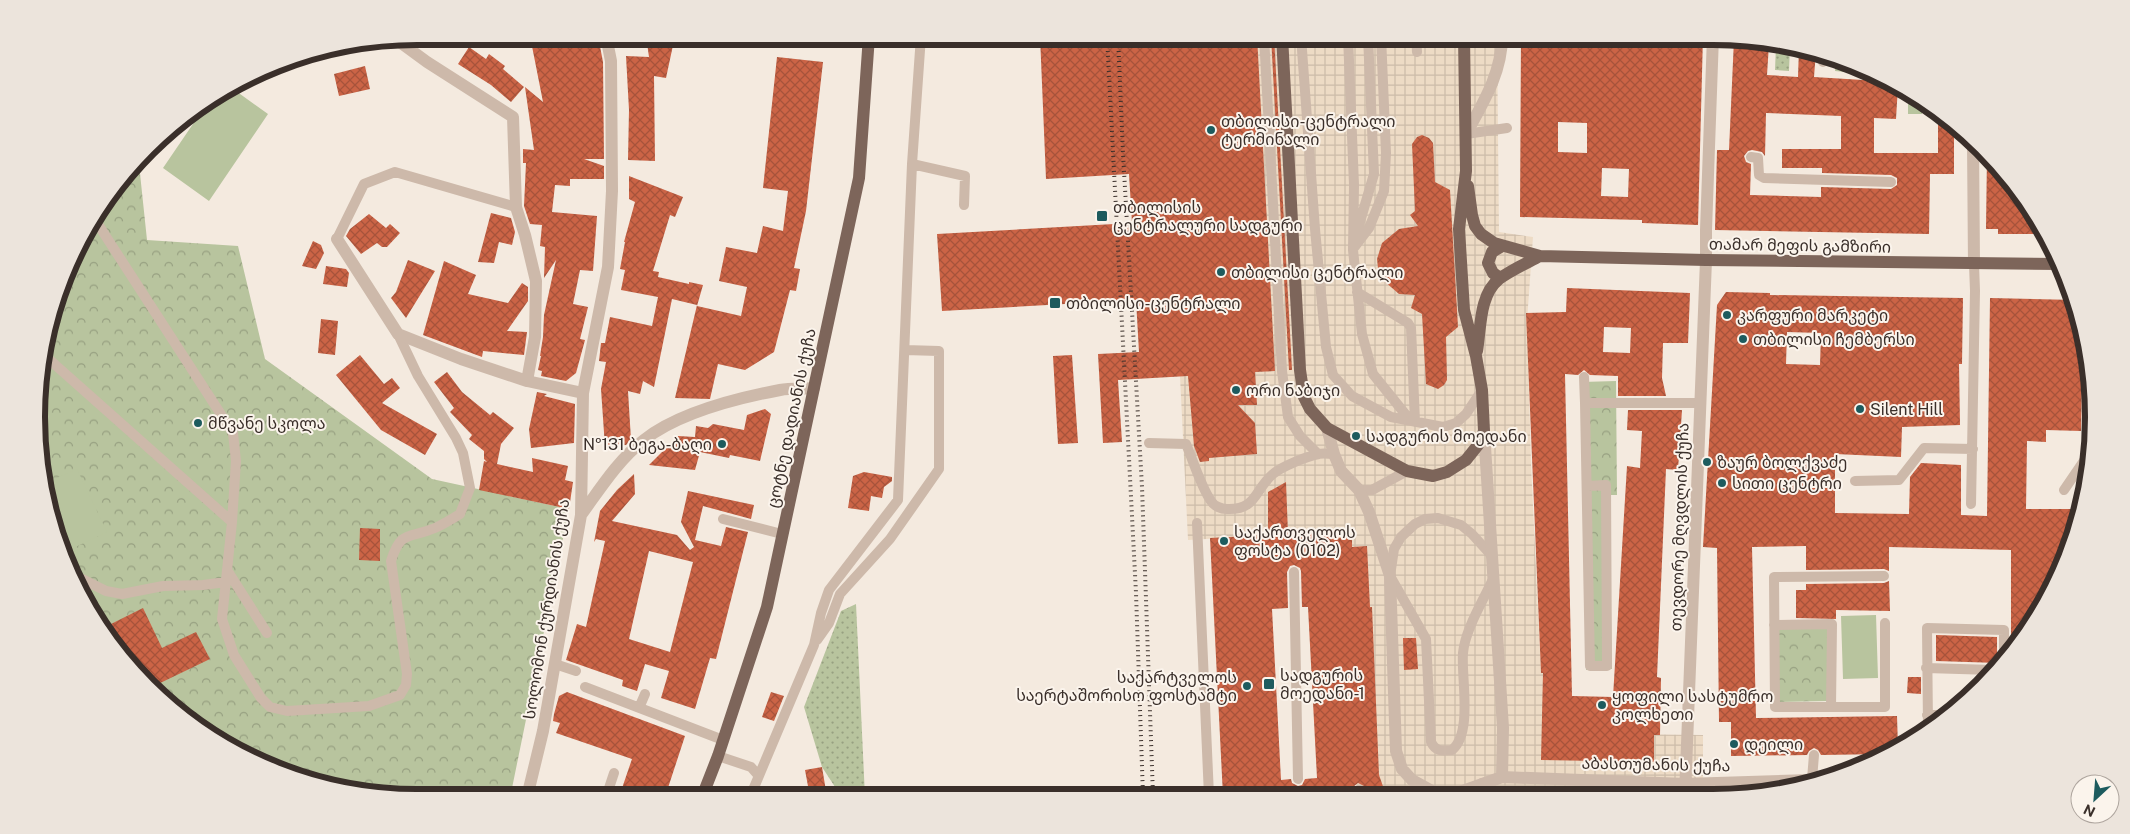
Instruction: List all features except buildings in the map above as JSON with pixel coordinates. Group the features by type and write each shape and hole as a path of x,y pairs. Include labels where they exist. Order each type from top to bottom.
{"main road":[{"name":"ცოტნე დადიანის ქუჩა","path":"705,789 718,756 767,607 859,178 868,45"},
{"path":"1282,45 1300,370 1304,397 1310,409 1327,428 1407,471 1432,476 1456,468 1473,452 1484,431 1482,390 1476,356 1464,310 1459,229 1466,171 1464,45"},
{"name":"თამარ მეფის გამზირი","path":"1466,171 1475,226 1486,239 1502,246 1540,256 2052,264"},
{"path":"1500,278 1493,274 1488,262 1492,252 1502,246"},
{"path":"1476,356 1485,299 1490,289 1500,278 1540,256"}],"street":[{"name":"სოლომონ ქურდიანის ქუჩა","path":"529,789 543,731 580,515 582,393 608,267 612,161 611,61 608,45"},
{"path":"1466,134 1496,76 1502,45"},
{"name":"თევდორე მღვდლის ქუჩა","path":"1685,789 1706,260 1713,154 1713,45"},
{"path":"404,46 513,117 516,207 525,234 536,280 535,337 527,380"},
{"path":"1973,151 1974,264"},
{"path":"337,239 398,334 460,359 527,380 582,393"},
{"path":"580,515 617,465 645,439 676,421 706,410 782,390 814,388"},
{"path":"1327,428 1341,471 1359,490 1369,512 1390,576 1394,725 1398,761 1412,780 1428,789"},
{"path":"1482,789 1502,777 1503,728 1492,581 1484,431"},
{"name":"აბასთუმანის ქუჩა","path":"1502,777 1685,789 1787,782"}],"lane":[{"path":"753,789 814,645 821,613 829,590 898,500 912,164 921,45"},
{"path":"1264,45 1282,371 1286,413 1297,432 1318,454"},
{"path":"1302,45 1325,337 1333,375 1352,396 1391,418 1443,427 1456,423 1466,414 1482,390"},
{"path":"1348,45 1354,185 1353,250 1362,334 1373,374 1412,421"},
{"path":"1353,250 1374,174 1368,45"},
{"path":"1353,250 1369,228 1384,191 1386,153 1381,45"},
{"path":"1417,45 1418,52"},
{"path":"1466,134 1507,128"},
{"path":"1751,156 1758,158 1759,175 1764,178 1891,182"},
{"path":"912,164 965,176 964,206"},
{"path":"337,239 364,184 395,172 516,207"},
{"path":"99,225 233,433 236,461 222,619 234,655 261,698 270,708 287,711 369,706 386,702 400,695 406,685 407,674 391,561 396,545 406,536 435,528 460,514 470,488 463,453 456,438 418,376 398,334"},
{"path":"1971,504 1974,264"},
{"path":"1357,292 1408,323 1411,328 1412,421"},
{"path":"814,645 829,623 840,594 890,539 939,470 939,351 905,350"},
{"path":"49,360 232,522"},
{"path":"1584,377 1588,486 1590,666 1607,666 1606,485 1588,486"},
{"path":"1585,403 1700,402"},
{"path":"1149,443 1186,444 1211,501 1223,509 1236,510 1246,506 1254,499 1263,484 1274,473 1318,454 1334,454"},
{"path":"1855,481 1899,480 1924,448 1973,449"},
{"path":"2064,490 2082,463"},
{"path":"1359,490 1372,490 1407,471"},
{"path":"1491,556 1472,534 1461,525 1438,518 1425,519 1415,524 1401,537 1394,549 1390,576 1426,638 1431,742 1434,748 1444,751 1452,750 1460,741 1464,713 1465,644 1492,581"},
{"path":"723,519 782,534"},
{"path":"1197,524 1209,789"},
{"path":"227,570 266,633"},
{"path":"1294,572 1298,779"},
{"path":"1884,576 1774,577 1775,707 1813,713 1832,707 1885,707 1885,623"},
{"path":"82,579 106,591 122,594 164,586 203,585 226,582"},
{"path":"1774,625 1832,624 1832,707"},
{"path":"1928,720 1927,628 2004,630 2004,648"},
{"path":"555,664 576,671"},
{"path":"1926,668 1986,670"},
{"path":"585,687 723,740"},
{"path":"639,708 645,694"},
{"path":"1928,715 1935,715"},
{"path":"1812,775 1814,755"},
{"path":"718,756 751,767 758,775"},
{"path":"609,789 614,773"}],"green space":[{"path":"1776,50 1790,53 1789,71 1775,70"},
{"path":"1835,66 1855,73 1835,71"},
{"path":"237,92 268,114 209,201 163,168 198,117"},
{"path":"1908,101 1922,109 1922,114 1908,114"},
{"name":"მწვანე სკოლა","path":"140,169 147,240 238,246 265,359 432,479 569,509 512,789 417,789 368,786 344,782 297,769 252,751 210,726 191,712 172,697 137,662 108,624 95,603 83,582 65,537 52,490 48,466 45,417 46,393 52,344 58,321 65,297 83,252 108,210"},
{"path":"1616,381 1617,495 1609,495 1612,669 1586,670 1582,382"},
{"path":"77,469 107,532 70,550 50,481"},
{"path":"856,604 865,789 836,789 822,767 804,707 841,611"},
{"path":"1876,615 1878,678 1843,679 1841,616"},
{"path":"1778,629 1828,629 1829,701 1778,702"}],"shaded area":[{"name":"სადგურის მოედანი","path":"1250,45 1497,45 1499,232 1533,237 1527,321 1531,465 1541,672 1552,673 1542,733 1703,735 1703,789 1357,789 1355,761 1348,761 1336,532 1188,540 1180,376 1268,371"}],"railway":[{"path":"1107,45 1136,593 1143,789"},
{"path":"1118,45 1142,487 1153,789"}],"place":[{"name":"თბილისი-ცენტრალი ტერმინალი","path":"1211,130"},
{"name":"თბილისის ცენტრალური სადგური","path":"1102,216"},
{"name":"თბილისი ცენტრალი","path":"1221,272"},
{"name":"თბილისი-ცენტრალი","path":"1055,303"},
{"name":"კარფური მარკეტი","path":"1727,315"},
{"name":"თბილისი ჩემბერსი","path":"1743,339"},
{"name":"ორი ნაბიჯი","path":"1236,390"},
{"name":"Silent Hill","path":"1860,409"},
{"name":"მწვანე სკოლა","path":"198,423"},
{"name":"სადგურის მოედანი","path":"1356,436"},
{"name":"№131 ბეგა-ბაღი","path":"722,444"},
{"name":"ზაურ ბოლქვაძე","path":"1707,462"},
{"name":"სითი ცენტრი","path":"1722,483"},
{"name":"საქართველოს ფოსტა (0102)","path":"1224,541"},
{"name":"სადგურის მოედანი-1","path":"1269,684"},
{"name":"საქარტველოს საერტაშორისო ფოსტამტი","path":"1247,686"},
{"name":"ყოფილი სასტუმრო კოლხეთი","path":"1602,705"},
{"name":"დეილი","path":"1734,744"}]}
